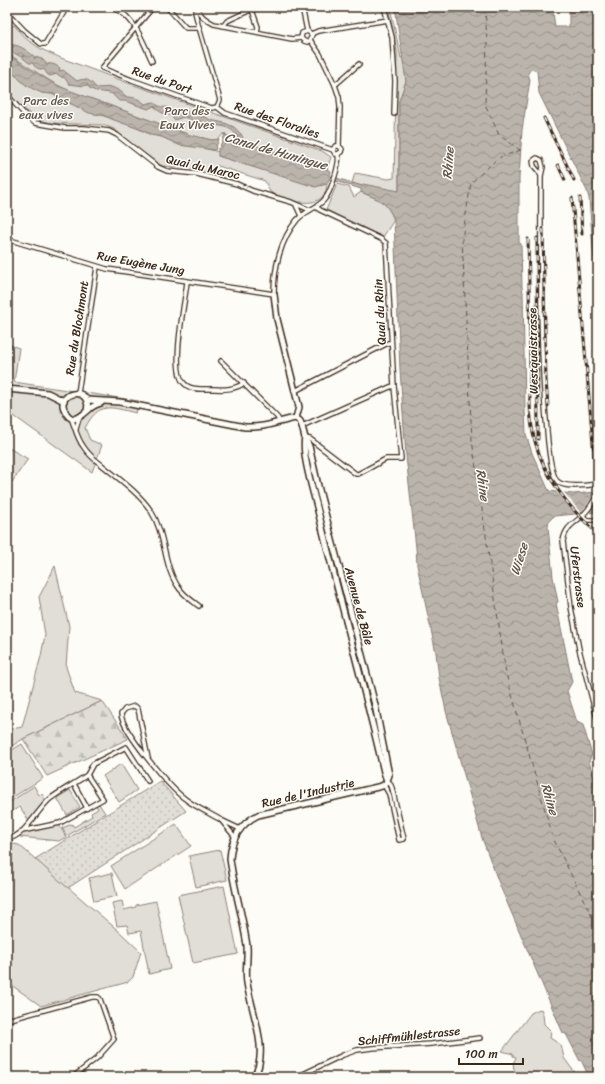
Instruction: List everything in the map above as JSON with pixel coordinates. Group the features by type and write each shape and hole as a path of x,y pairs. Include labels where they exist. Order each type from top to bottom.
{"main road":[{"path":"87,400 120,402 245,427 259,428 296,418 299,407 277,319 274,294"},
{"path":"7,389 48,393 64,401"},
{"path":"87,411 87,400 81,394 78,393 70,395 64,401 63,405 65,412 71,417 79,418 94,406 106,401"},
{"name":"Avenue de Bâle","path":"296,418 300,421 302,426 305,438 303,448 312,488 372,705 384,772 384,784"},
{"name":"Rue de l'Industrie","path":"255,1076 259,1067 261,1048 247,986 247,948 230,859 235,837 240,829 251,819 262,813 384,784"}],"street":[{"path":"7,12 24,30 41,44 45,44 67,7"},
{"path":"112,7 126,16 135,28 152,61"},
{"path":"135,28 153,7"},
{"path":"167,7 186,28 200,28"},
{"path":"223,26 227,21 251,8 257,7"},
{"path":"302,7 307,31 311,34"},
{"path":"384,7 392,37 395,88 394,114"},
{"path":"196,8 195,12 220,100 217,107"},
{"path":"196,8 205,20 214,24 292,39 301,38"},
{"path":"251,8 258,27 258,32"},
{"path":"200,28 205,20"},
{"path":"311,34 318,31 388,20"},
{"name":"Rue du Port","path":"135,28 102,68 208,107 217,107"},
{"path":"301,38 302,33 307,31"},
{"path":"310,40 312,37 311,34"},
{"path":"301,38 304,42 310,40"},
{"path":"274,294 275,277 282,248 288,234 297,220 324,201 336,172 338,154 342,149 339,146 340,107 335,85 316,47 310,40"},
{"path":"335,85 359,64"},
{"name":"Quai du Maroc","path":"7,95 26,116 35,123 65,128 84,128 109,131 117,135 158,167 167,171 197,174 237,184 253,191 306,207 310,210"},
{"name":"Rue des Floralies","path":"217,107 225,113 333,150"},
{"path":"338,154 335,154 333,150 335,146 339,146"},
{"name":"Westquaistrasse","path":"541,176 533,164 533,161 537,158 543,163 543,173 541,176 543,392 550,458 555,478 560,484 567,486 598,484"},
{"path":"296,205 302,216"},
{"name":"Quai du Rhin","path":"305,438 310,439 356,474 386,459 401,459 391,343 386,243 381,239 316,207"},
{"name":"Rue Eugène Jung","path":"7,239 97,267 187,282 274,294"},
{"name":"Rue du Blochmont","path":"78,393 97,267"},
{"path":"187,282 179,344 178,370 180,378 188,387 195,389 232,389 244,383"},
{"path":"295,391 388,343 391,343"},
{"path":"221,361 244,383 280,422"},
{"path":"302,426 394,386"},
{"path":"71,417 83,447 89,454 134,491 148,507 154,516 161,533 169,570 173,579 183,593 199,606"},
{"path":"76,430 79,418"},
{"name":"Uferstrasse","path":"598,492 584,515 569,526 564,534 563,547 571,607 579,649 598,722"},
{"path":"584,515 587,520 598,520"},
{"path":"148,758 139,713 135,706 124,710 122,717 132,736 148,758 164,779 176,792 192,804 240,829"},
{"path":"7,839 12,838 22,831 38,814 42,807 52,798 88,775 93,764 126,747 148,781"},
{"path":"22,831 29,831 60,823 102,799 88,775"},
{"path":"74,784 87,808"},
{"name":"Avenue de Bâle","path":"384,784 391,785 394,793 404,839 399,840 389,794 384,784"},
{"path":"221,820 235,837"},
{"path":"7,1020 92,997 98,997 114,1039 97,1058 73,1077"},
{"name":"Schiffmühlestrasse","path":"297,1077 357,1050 432,1044 480,1038"}],"green space":[{"path":"388,7 390,7 401,58 404,57 406,81 399,101 399,191 362,186 352,183 355,173 388,179 394,178 397,52"},
{"name":"Parc des Eaux Vives","path":"14,25 25,38 41,49 61,58 322,151 331,157 327,170 305,162 305,158 279,150 278,153 223,134 219,139 212,140 190,135 55,84 7,53 7,28"},
{"name":"Parc des eaux vives","path":"7,68 26,85 42,93 52,94 69,103 137,128 151,135 162,137 179,145 199,147 219,152 218,156 315,186 327,184 325,193 321,198 315,201 307,202 299,202 283,198 270,192 265,181 218,166 216,166 215,175 194,169 162,166 134,146 114,129 103,125 51,123 36,119 9,96 7,92"},
{"path":"337,184 349,187 354,197 361,192 385,204 394,220 383,237 326,210"},
{"path":"7,344 19,348 14,382 139,401 136,413 106,408 95,413 90,419 85,428 90,440 102,445 92,472 7,411"},
{"path":"7,447 28,459 12,482 7,483"},
{"path":"55,566 69,626 66,667 75,693 102,701 23,739 7,749 7,730 22,727 41,656 45,635 39,597"},
{"path":"102,701 128,739 47,776 23,739"},
{"path":"22,744 43,778 7,801 7,753"},
{"path":"121,764 137,790 119,802 103,776"},
{"path":"160,781 186,811 68,888 35,859"},
{"path":"34,786 39,795 42,794 46,801 31,819 29,821 20,807 9,813 7,804"},
{"path":"70,790 80,807 67,815 57,798"},
{"path":"99,804 105,813 67,836 62,828 72,824 74,827 92,816 91,813 98,809 96,805"},
{"path":"176,824 191,846 125,889 111,866"},
{"path":"59,825 66,837 59,841 19,836 19,834"},
{"path":"7,843 19,845 141,952 133,977 128,982 41,1006 7,982"},
{"path":"220,850 227,880 196,887 189,856"},
{"path":"112,873 117,896 94,901 89,878"},
{"path":"224,886 238,954 193,963 178,895"},
{"path":"122,901 124,910 136,907 136,905 156,901 170,969 149,974 141,931 129,933 127,925 117,926 112,903"},
{"path":"541,1009 544,1024 551,1031 550,1038 561,1045 564,1058 578,1077 522,1077 514,1070 513,1062 516,1057 513,1056 513,1054 502,1051 531,1013"}],"water":[{"path":"395,7 551,7 555,27 569,27 569,7 598,7 598,311 589,198 587,191 539,93 537,71 531,69 528,73 530,80 522,130 519,178 519,242 521,244 523,292 526,434 532,453 549,491 573,494 598,492 598,512 554,516 549,521 548,527 553,577 558,602 556,603 572,682 567,691 577,722 583,725 592,755 589,761 598,792 598,1077 589,1077 566,1034 563,1033 500,886 482,838 446,711 439,678 436,653 417,565 406,456 400,370 394,220 391,213 385,204 361,192 361,189 329,179 327,184 315,187 218,156 218,148 220,149 225,133 226,136 239,139 232,130 228,128 223,126 202,125 201,121 196,122 184,117 174,120 170,115 160,112 154,106 148,109 125,101 119,101 113,94 95,91 87,85 69,84 64,77 63,78 57,74 50,76 44,69 43,70 34,66 33,63 29,63 23,58 24,55 21,57 14,53 10,53 9,55 30,69 68,90 190,135 212,140 219,139 215,150 179,145 162,137 151,135 145,131 105,116 89,113 52,94 42,93 35,90 26,85 7,68 7,45 18,46 35,57 42,59 46,65 51,64 57,66 60,68 59,71 63,70 77,81 83,79 88,80 96,88 112,87 127,97 132,97 145,104 153,102 162,107 168,107 175,116 187,111 201,117 205,116 210,120 225,123 234,127 241,134 245,142 278,153 279,150 306,159 305,162 331,171 330,176 362,186 363,184 399,191 399,101 406,81"}],"pier":[{"path":"555,490 562,490 581,513 576,515"},
{"path":"598,490 598,499 590,511 590,514 581,513 593,496 593,491"}],"ferry route":[{"path":"485,7 487,42 485,104 499,135 520,150"},
{"path":"521,150 498,158 471,183 462,239 472,440 506,674 553,838 598,929"}],"railway":[{"path":"544,118 574,180"},
{"path":"558,165 565,180"},
{"path":"572,198 595,467"},
{"path":"580,198 582,234"},
{"path":"543,229 546,380 548,406"},
{"path":"537,238 538,439"},
{"path":"528,239 530,408 534,438 542,461 554,484 570,506 598,534"}],"water label":[{"name":"Canal de Huningue","path":"276,151"},
{"name":"Rhine","path":"448,163"},
{"name":"Rhine","path":"483,485"},
{"name":"Wiese","path":"519,559"},
{"name":"Rhine","path":"550,799"}]}
